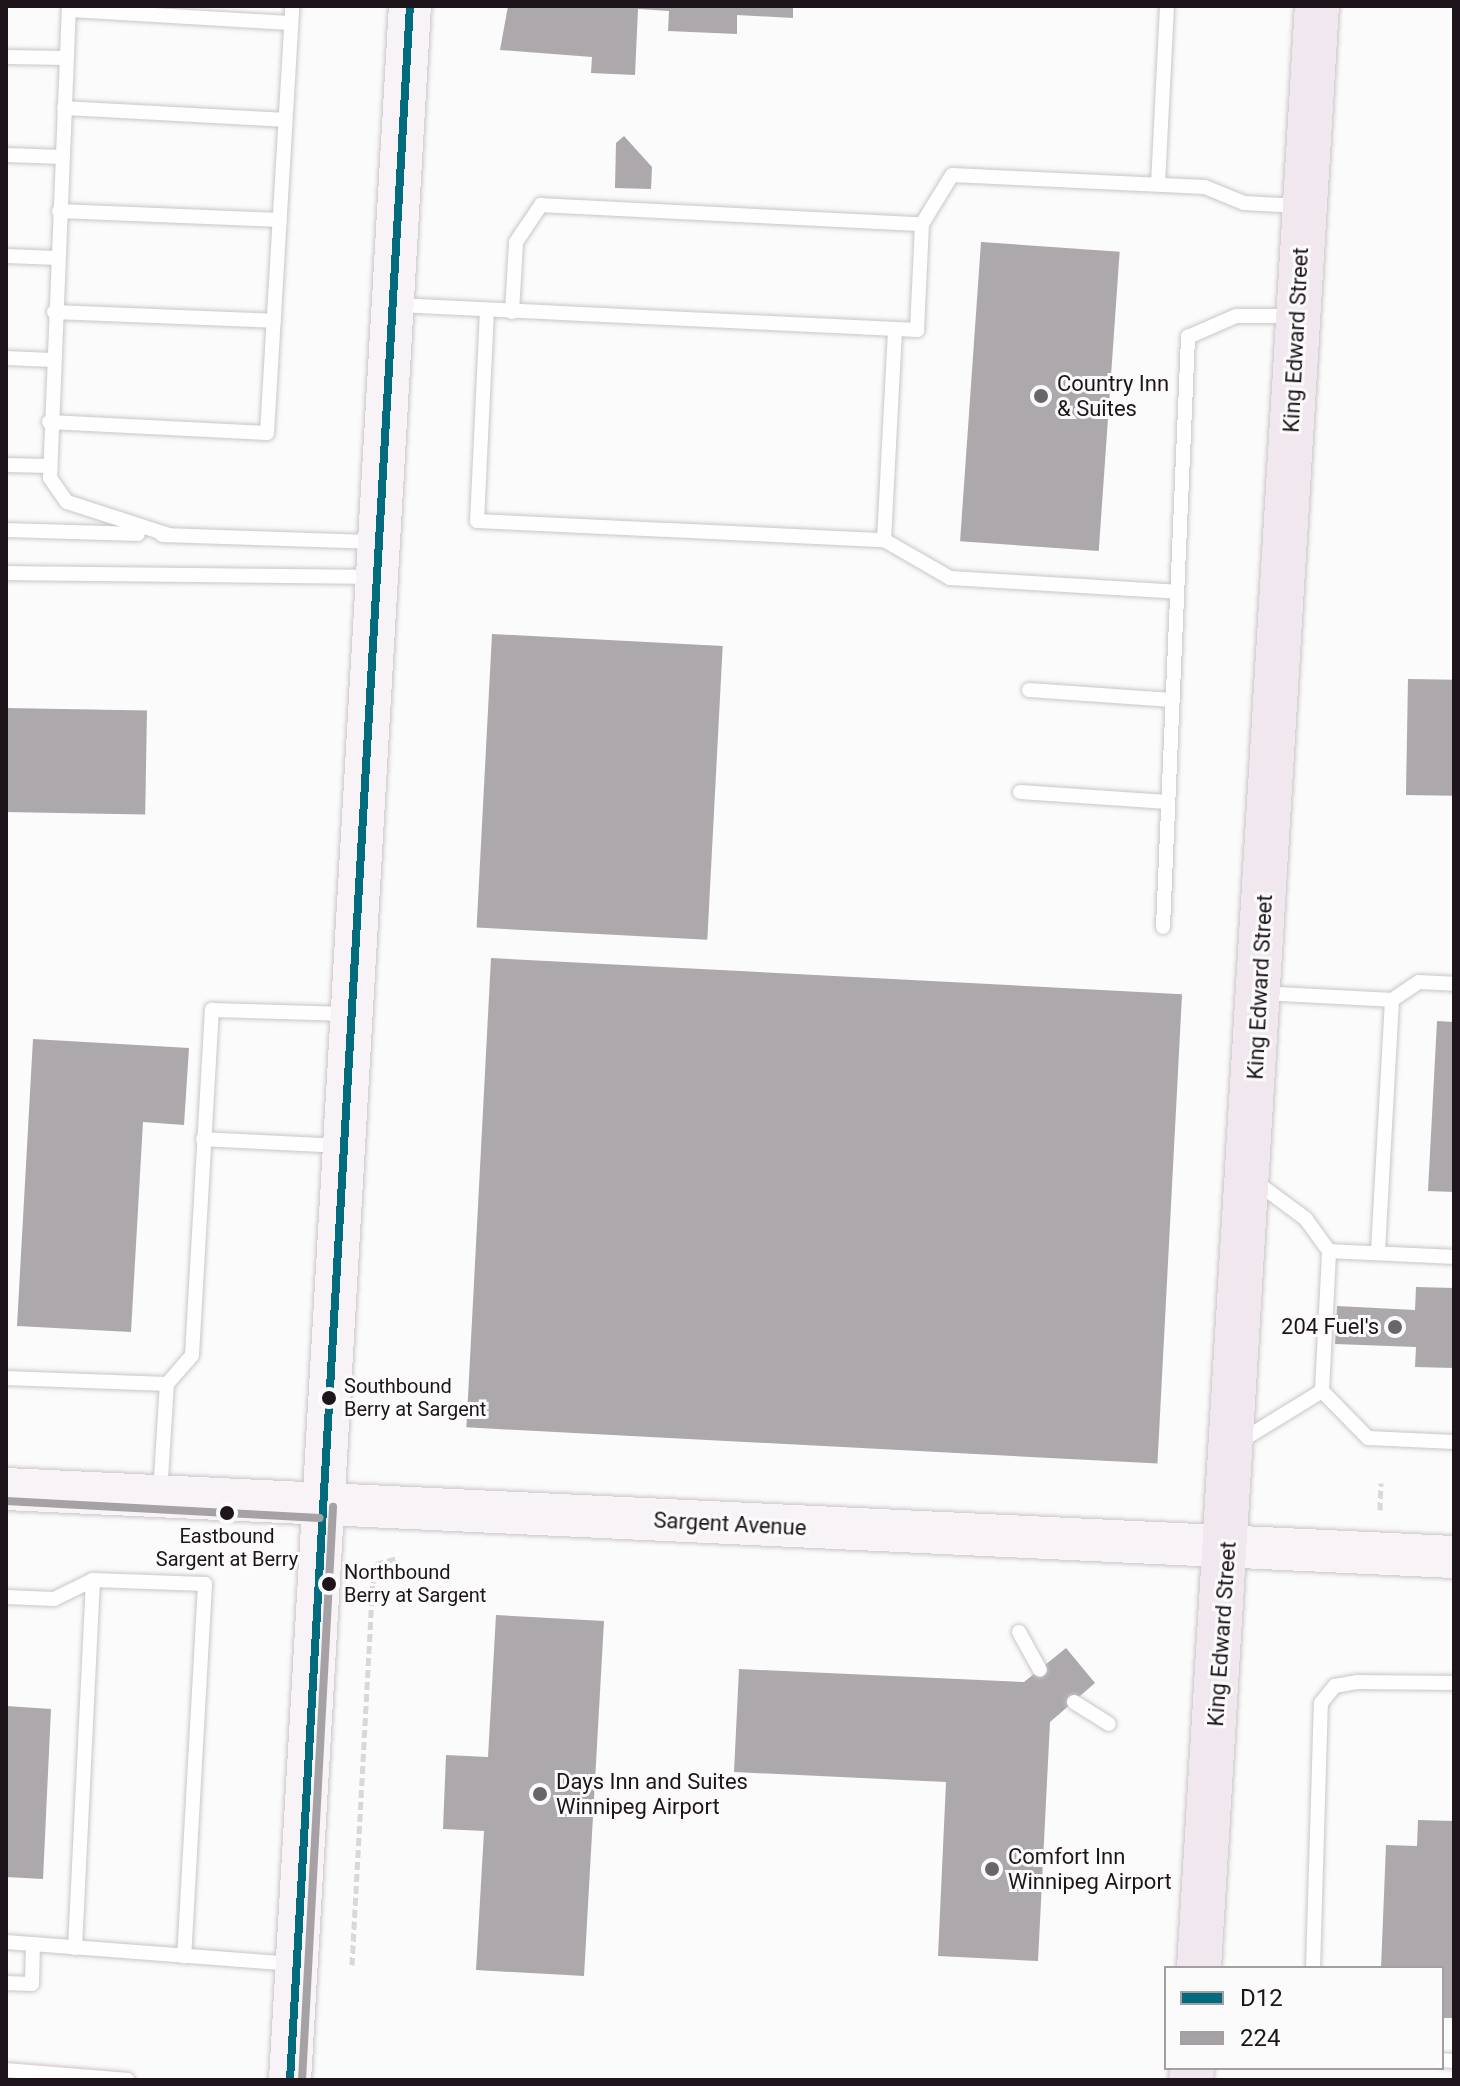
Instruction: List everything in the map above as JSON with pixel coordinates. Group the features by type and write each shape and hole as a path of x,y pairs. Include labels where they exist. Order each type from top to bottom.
{"main road":[{"name":"King Edward Street","path":"1199,1966 1228,1546 1317,6"}],"street":[{"path":"290,2080 340,1147 410,6"},
{"name":"Sargent Avenue","path":"6,1489 1454,1557"}],"lane":[{"path":"49,422 267,433 292,6"},
{"path":"1158,184 1167,6"},
{"path":"169,535 67,502 49,466 69,8 291,23"},
{"path":"6,57 66,58"},
{"path":"64,108 285,120"},
{"path":"6,155 62,157"},
{"path":"392,305 917,330 922,224 952,175 1205,187 1244,203 1304,206"},
{"path":"512,312 516,242 541,205 922,224"},
{"path":"59,211 280,220"},
{"path":"6,256 57,258"},
{"path":"487,310 477,521 884,540 950,578 1177,592"},
{"path":"54,312 274,321"},
{"path":"1163,927 1188,337 1236,316 1298,316"},
{"path":"884,540 895,329"},
{"path":"6,358 52,360"},
{"path":"6,465 49,466"},
{"path":"6,530 169,535 377,560"},
{"path":"6,573 377,560"},
{"path":"1029,690 1172,700"},
{"path":"1020,792 1168,802"},
{"path":"1260,993 1392,1000 1419,982 1454,984"},
{"path":"1378,1253 1392,1000"},
{"path":"160,1495 167,1384 192,1355 212,1010 349,1014"},
{"path":"203,1139 340,1147"},
{"path":"1249,1177 1306,1219 1329,1251 1322,1391 1368,1438 1454,1442"},
{"path":"1329,1251 1454,1257"},
{"path":"6,1378 167,1384"},
{"path":"1233,1446 1322,1391"},
{"path":"6,1597 54,1599 93,1580 205,1584 184,1956"},
{"path":"75,1948 93,1580"},
{"path":"1019,1632 1040,1670"},
{"path":"1313,1966 1321,1703 1335,1686 1357,1682 1454,1683"},
{"path":"1074,1702 1109,1724"},
{"path":"6,1942 294,1964"},
{"path":"6,1983 32,1984 33,1944"},
{"path":"6,2070 128,2080"}],"path":[{"path":"1380,1510 1381,1483"},
{"path":"352,1965 373,1583 376,1564 399,1558"}],"building":[{"path":"508,6 793,6 793,18 737,15 737,34 668,31 669,11 638,9 635,75 591,73 592,57 500,50"},
{"path":"624,136 652,167 651,189 615,188 616,143"},
{"name":"Country Inn & Suites","path":"981,242 1120,252 1099,551 960,541"},
{"path":"492,634 723,646 707,940 477,928"},
{"path":"1408,679 1454,680 1452,796 1406,795"},
{"path":"6,708 147,710 145,814 6,812"},
{"path":"491,958 1182,994 1157,1464 466,1427"},
{"path":"1437,1021 1454,1022 1454,1192 1428,1191"},
{"path":"33,1039 189,1048 184,1125 143,1122 131,1332 17,1326"},
{"name":"204 Fuel's","path":"1416,1287 1454,1288 1454,1368 1415,1367 1416,1347 1335,1344 1337,1306 1415,1310"},
{"name":"Days Inn and Suites Winnipeg Airport","path":"496,1615 604,1621 584,1976 476,1970 484,1831 443,1829 446,1755 488,1757"},
{"name":"Comfort Inn Winnipeg Airport","path":"1066,1648 1095,1683 1050,1722 1038,1961 938,1956 946,1782 734,1772 739,1669 1024,1682"},
{"path":"6,1706 51,1709 43,1879 6,1877"},
{"path":"1418,1820 1454,1821 1454,2018 1444,2018 1444,1966 1381,1966 1386,1845 1417,1846"}],"transit line":[{"name":"D12","path":"290,2080 410,6"},
{"name":"224","path":"6,1501 320,1518"},
{"name":"224","path":"302,2080 333,1507"}],"place":[{"name":"Country Inn & Suites","path":"1041,396"},
{"name":"204 Fuel's","path":"1395,1327"},
{"name":"Southbound Berry at Sargent","path":"329,1398"},
{"name":"Eastbound Sargent at Berry","path":"227,1513"},
{"name":"Northbound Berry at Sargent","path":"329,1584"},
{"name":"Days Inn and Suites Winnipeg Airport","path":"540,1794"},
{"name":"Comfort Inn Winnipeg Airport","path":"992,1869"}]}
